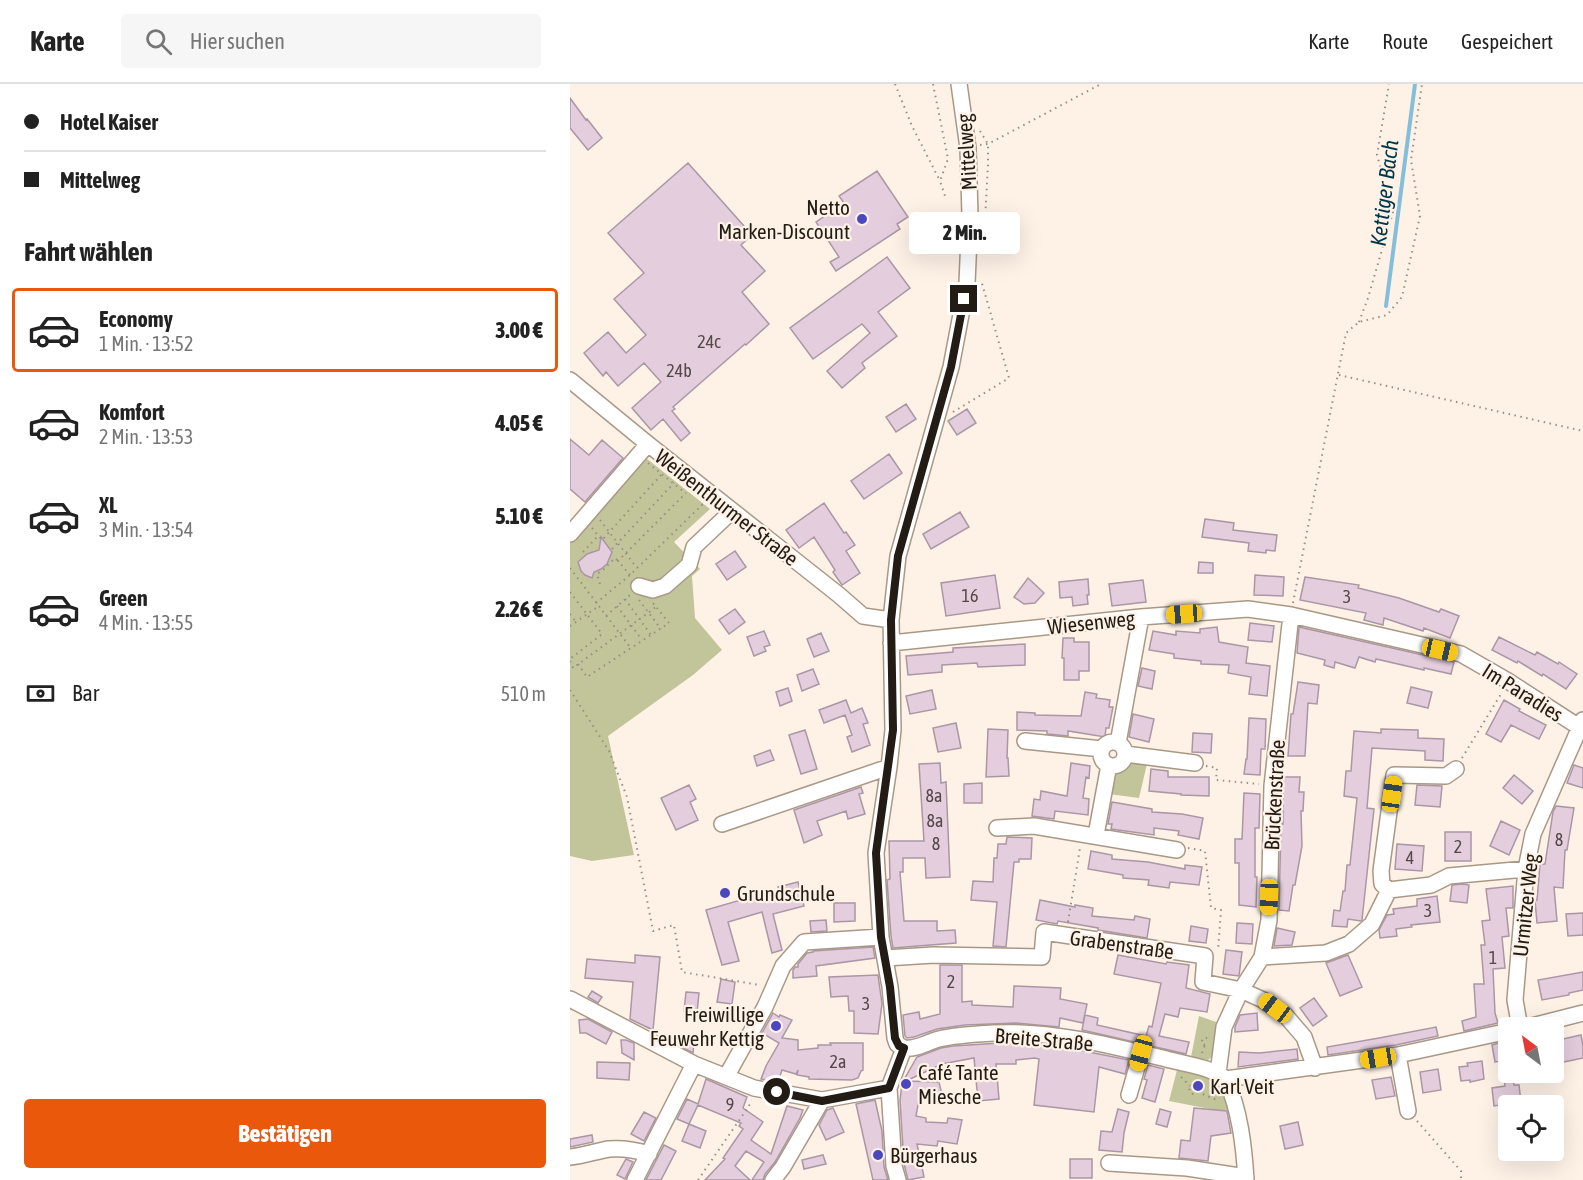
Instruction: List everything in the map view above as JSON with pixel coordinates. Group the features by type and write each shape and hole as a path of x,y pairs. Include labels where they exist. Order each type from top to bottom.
{"street":[{"name":"Mittelweg","path":"891,643 891,620 898,556 951,367 967,283 970,215 968,148 959,84"},
{"name":"Weißenthurmer Straße","path":"570,380 648,444 679,478 732,511 863,616 891,620"},
{"path":"570,534 648,444"},
{"path":"634,584 653,591 665,586 689,565 694,547 732,511"},
{"name":"Wiesenweg","path":"891,643 1141,617 1248,609 1291,615"},
{"name":"Im Paradies","path":"1291,615 1461,654 1581,723"},
{"name":"Brückenstraße","path":"1222,1076 1224,1027 1241,990 1262,957 1269,920 1272,786 1291,615"},
{"path":"1141,617 1122,748 1123,759 1118,765 1109,765 1102,759 1102,749 1108,743 1122,748 1195,763"},
{"path":"891,643 893,730 876,853 881,937 890,987 895,1038 899,1046 904,1048 889,1088 894,1166 898,1180"},
{"name":"Urmitzer Weg","path":"1519,1017 1515,1000 1526,868 1533,834 1581,723"},
{"path":"1025,741 1102,749"},
{"path":"1089,834 1109,765"},
{"path":"722,824 889,767"},
{"path":"1456,770 1446,776 1394,775 1381,871 1382,884 1389,890 1431,885 1449,876 1526,868"},
{"path":"997,828 1034,826 1177,850"},
{"path":"1262,957 1326,953 1349,944 1372,924 1389,890"},
{"name":"Grabenstraße","path":"885,958 934,955 1042,957 1044,932 1205,956 1203,982 1241,990 1263,1000 1286,1016 1304,1036 1315,1068"},
{"path":"726,1077 765,1007 783,966 804,942 881,937"},
{"path":"570,999 694,1064 754,1088 822,1101 889,1088"},
{"path":"1564,1018 1583,1013"},
{"name":"Breite Straße","path":"904,1048 915,1048 941,1038 995,1033 1041,1035 1099,1043 1199,1066 1222,1076"},
{"path":"1109,1163 1187,1168 1246,1178 1235,1100 1222,1076 1315,1068 1398,1055 1498,1033"},
{"path":"1129,1095 1141,1053"},
{"path":"1398,1055 1408,1111"},
{"path":"635,1180 694,1064"},
{"path":"773,1180 822,1101"},
{"path":"570,1157 609,1149 636,1150 649,1154"}],"path":[{"path":"895,84 945,196"},
{"path":"933,84 948,159 939,181"},
{"path":"968,148 988,144 1101,84"},
{"path":"1359,322 1393,212 1377,155 1389,84"},
{"path":"1291,615 1346,333 1359,322 1387,315 1402,297 1420,216 1411,160 1422,84"},
{"path":"980,131 988,144"},
{"path":"953,412 1009,378 981,280"},
{"path":"1339,375 1583,431"},
{"path":"644,460 662,474 679,478"},
{"path":"590,525 602,540 662,474"},
{"path":"612,549 679,478"},
{"path":"618,561 686,493 679,478"},
{"path":"606,616 625,599 634,584 637,568 702,505 694,499"},
{"path":"597,516 637,568"},
{"path":"584,552 598,536"},
{"path":"600,584 597,574 615,558 634,584 648,612 661,629"},
{"path":"570,570 631,648"},
{"path":"570,626 597,605 634,584"},
{"path":"578,664 587,677 669,623 634,584"},
{"path":"570,592 602,634 570,660 573,668 656,607"},
{"path":"625,599 651,634"},
{"path":"617,606 642,641"},
{"path":"570,614 576,622"},
{"path":"1456,770 1508,681"},
{"path":"570,690 609,751 627,797 653,931 674,925 682,972 773,988"},
{"path":"1195,763 1200,766 1217,768 1216,780 1272,786"},
{"path":"1066,936 1089,834"},
{"path":"1177,850 1183,848 1205,851 1211,908 1221,910 1217,955 1205,956"},
{"path":"698,1180 749,1106 754,1088"},
{"path":"1198,1092 1214,1099 1226,1097 1235,1100"},
{"path":"1408,1111 1461,1171 1461,1180"}],"green space":[{"path":"641,454 710,509 674,542 700,569 692,576 695,618 722,650 693,675 608,736 634,855 592,861 570,856 570,541"},
{"path":"1128,762 1147,764 1139,798 1109,794 1112,774"},
{"path":"1199,1016 1219,1023 1215,1054 1208,1060 1191,1057"},
{"path":"1177,1070 1214,1079 1222,1090 1229,1110 1220,1111 1169,1101"}],"building":[{"path":"570,98 602,138 588,150 570,128"},
{"path":"688,163 752,235 741,245 765,271 742,292 769,324 673,407 675,409 672,411 690,433 681,441 663,419 651,430 632,408 661,382 644,363 618,386 606,372 603,376 584,353 608,332 626,353 646,335 614,299 644,273 608,233"},
{"name":"Netto Marken-Discount","path":"877,171 908,217 897,224 900,229 836,271 830,262 839,257 816,222 844,203 839,196"},
{"path":"887,257 910,288 878,312 897,336 862,363 865,368 842,388 827,371 870,333 862,324 813,359 790,328"},
{"path":"906,404 916,419 896,432 886,417"},
{"path":"967,409 976,423 957,435 948,421"},
{"path":"570,439 589,455 602,440 623,458 585,502 570,489"},
{"path":"889,454 902,473 864,499 851,481"},
{"path":"824,503 855,545 846,551 860,573 842,585 814,537 799,548 786,530"},
{"path":"960,512 969,527 931,549 923,534"},
{"path":"1205,519 1234,523 1233,530 1277,535 1275,551 1266,550 1266,553 1248,551 1249,543 1202,537"},
{"path":"601,537 612,552 607,564 594,572 592,578 581,571 578,562 587,554 599,550"},
{"path":"735,551 746,567 727,580 716,564"},
{"path":"1199,562 1213,563 1213,573 1198,573"},
{"path":"995,575 1000,608 946,616 941,583"},
{"path":"1255,575 1284,577 1283,596 1254,595"},
{"path":"1305,577 1359,585 1358,588 1399,598 1439,612 1441,609 1459,616 1450,638 1424,628 1423,631 1384,618 1383,625 1364,620 1366,613 1300,600"},
{"path":"1028,578 1044,593 1035,603 1024,604 1014,597"},
{"path":"1088,579 1088,604 1073,606 1072,597 1060,598 1059,582"},
{"path":"1143,580 1146,602 1112,606 1109,584"},
{"path":"735,609 745,622 729,634 719,620"},
{"path":"1250,623 1274,626 1272,642 1248,640"},
{"path":"1217,627 1219,642 1248,647 1246,663 1270,666 1267,696 1249,694 1251,677 1228,673 1229,665 1201,664 1201,661 1174,658 1174,654 1149,650 1153,631 1176,635 1176,631 1200,633 1200,629"},
{"path":"1299,627 1454,662 1451,674 1376,659 1375,662 1359,657 1355,668 1335,662 1334,668 1324,665 1325,660 1297,653"},
{"path":"764,631 770,645 764,647 766,651 754,656 747,637"},
{"path":"821,633 829,651 814,657 807,639"},
{"path":"1499,637 1535,655 1537,652 1558,664 1559,662 1577,674 1566,689 1543,674 1542,676 1518,661 1517,663 1492,650"},
{"path":"1063,638 1074,638 1074,642 1089,642 1089,671 1079,671 1079,680 1064,680"},
{"path":"1025,644 1025,665 978,667 977,663 942,665 942,672 908,675 906,656 953,652 953,648"},
{"path":"1142,668 1155,671 1152,689 1138,686"},
{"path":"813,669 819,684 802,691 797,675"},
{"path":"1298,682 1319,685 1317,704 1308,703 1305,756 1288,756 1291,714 1293,714"},
{"path":"1411,687 1432,692 1428,708 1407,703"},
{"path":"788,688 792,701 780,706 776,692"},
{"path":"932,690 936,709 910,714 906,696"},
{"path":"1085,692 1097,694 1096,698 1110,700 1109,707 1113,707 1105,737 1068,731 1068,736 1047,734 1047,731 1017,730 1017,712 1035,713 1035,715 1081,716"},
{"path":"846,700 851,713 862,708 868,723 863,724 870,745 852,752 847,737 852,735 845,715 824,723 819,710"},
{"path":"1504,700 1546,725 1539,739 1511,725 1501,742 1486,734"},
{"path":"1133,714 1154,719 1149,742 1129,737"},
{"path":"1249,718 1266,719 1265,749 1261,749 1260,775 1244,774"},
{"path":"956,723 961,748 938,752 933,728"},
{"path":"988,729 1008,730 1009,776 986,777"},
{"path":"1381,729 1418,730 1418,738 1444,739 1443,761 1425,760 1425,751 1372,748 1367,808 1374,809 1362,920 1348,919 1347,927 1332,926 1334,910 1340,911 1343,891 1345,891 1347,865 1350,865 1357,798 1344,796 1346,771 1351,771 1354,731 1381,733"},
{"path":"805,730 817,769 801,774 789,735"},
{"path":"1193,733 1212,734 1211,753 1192,752"},
{"path":"770,750 774,760 757,766 754,756"},
{"path":"940,763 941,783 946,782 950,877 926,878 925,858 903,858 903,872 900,872 904,921 937,921 937,931 955,930 956,943 893,948 887,880 890,879 889,841 924,841 919,764"},
{"path":"1071,763 1090,766 1083,798 1089,799 1088,815 1055,811 1054,819 1032,816 1034,799 1040,800 1041,791 1067,796"},
{"path":"1574,765 1583,768 1583,788 1567,783"},
{"path":"1151,769 1168,771 1168,777 1209,777 1209,796 1149,791"},
{"path":"1514,775 1533,791 1522,804 1503,788"},
{"path":"1283,777 1300,777 1299,792 1304,792 1303,811 1301,811 1302,846 1289,911 1279,910"},
{"path":"982,783 982,803 964,803 964,784"},
{"path":"689,785 696,799 690,802 698,820 676,830 661,798"},
{"path":"1417,785 1442,786 1440,807 1415,805"},
{"path":"861,787 863,793 859,794 865,814 848,819 846,811 817,821 822,835 804,843 794,810"},
{"path":"1244,793 1260,794 1259,828 1255,828 1256,907 1239,905 1239,863 1235,863 1235,839 1242,839"},
{"path":"1112,802 1152,809 1152,812 1203,818 1199,839 1178,835 1179,831 1154,828 1154,835 1111,829 1112,824 1108,824"},
{"path":"1556,806 1574,808 1567,850 1565,850 1563,888 1554,887 1557,921 1537,923 1535,901 1537,900 1540,864 1545,864 1553,812"},
{"path":"1501,821 1520,830 1509,855 1490,846"},
{"path":"1445,832 1471,832 1471,861 1445,861"},
{"path":"1007,837 1032,838 1031,859 1019,859 1019,862 1014,862 1006,947 993,946 997,902 971,900 973,881 993,882 994,858 997,858 998,844 1006,844"},
{"path":"1397,844 1424,846 1422,871 1395,869"},
{"path":"1091,851 1112,855 1112,859 1148,862 1185,869 1185,865 1202,867 1199,885 1170,882 1169,888 1148,885 1149,880 1123,878 1123,875 1088,869"},
{"path":"798,882 804,906 773,914 782,950 772,953 762,912 728,922 739,961 722,965 706,910 779,891 778,887"},
{"path":"1452,885 1469,885 1467,903 1450,901"},
{"path":"1513,886 1513,908 1506,908 1509,936 1502,937 1505,968 1493,969 1495,1013 1498,1023 1464,1031 1462,1021 1476,1017 1474,984 1484,984 1481,945 1485,945 1482,921 1490,920 1486,889"},
{"path":"1437,896 1440,922 1396,929 1397,936 1380,938 1379,930 1387,915 1394,914 1393,909 1417,906 1417,899"},
{"path":"1040,900 1093,908 1092,916 1134,920 1135,916 1150,919 1147,938 1058,921 1057,924 1036,920"},
{"path":"834,903 855,903 855,921 834,922"},
{"path":"1583,913 1583,935 1568,936 1566,914"},
{"path":"826,920 827,931 811,932 810,921"},
{"path":"1237,923 1253,924 1252,944 1236,943"},
{"path":"1191,926 1208,929 1206,943 1189,941"},
{"path":"1277,928 1295,932 1292,945 1274,946"},
{"path":"873,947 875,958 816,966 817,976 793,978 793,970 798,967 807,953"},
{"path":"1226,950 1242,952 1239,976 1223,974"},
{"path":"635,955 660,957 653,1030 630,1019 633,982 585,978 587,959 635,963"},
{"path":"1118,955 1166,964 1167,962 1189,965 1186,988 1210,994 1207,1012 1180,1008 1178,1017 1165,1014 1159,1036 1189,1042 1186,1054 1082,1030 1085,1015 1098,1018 1097,1025 1146,1036 1149,1026 1152,1027 1161,983 1114,974"},
{"path":"1348,955 1362,987 1340,996 1326,963"},
{"path":"940,965 962,965 962,1002 972,1001 972,1005 1013,1007 1014,986 1061,988 1060,999 1087,1004 1083,1023 1060,1018 1059,1027 1016,1023 965,1025 937,1029 907,1038 903,1015 919,1012 920,1019 940,1014"},
{"path":"1583,972 1583,990 1542,1000 1538,980"},
{"path":"878,975 882,1004 878,1034 854,1033 854,1011 849,1011 848,996 831,997 829,977"},
{"path":"721,979 735,982 732,1004 717,1002"},
{"path":"592,991 602,997 598,1003 588,997"},
{"path":"686,992 699,993 697,1013 684,1011"},
{"path":"1314,998 1327,1016 1313,1026 1300,1008"},
{"path":"773,1013 792,1020 782,1038 798,1040 798,1050 818,1048 818,1045 831,1045 830,1043 863,1043 863,1070 858,1078 852,1080 809,1079 809,1077 797,1075 798,1070 796,1074 782,1070 778,1082 761,1079 779,1043 762,1033"},
{"path":"1257,1013 1258,1030 1235,1032 1240,1015"},
{"path":"588,1019 612,1032 606,1044 586,1033 580,1033 579,1020"},
{"path":"1436,1027 1438,1036 1328,1055 1327,1047"},
{"path":"1581,1035 1583,1058 1564,1062 1564,1039"},
{"path":"678,1037 694,1043 693,1053 665,1038"},
{"path":"621,1040 634,1043 634,1060 622,1053"},
{"path":"1016,1042 1059,1046 1129,1060 1125,1074 1099,1067 1094,1112 1034,1105 1039,1059 1035,1058 1016,1060 1016,1064 996,1064 999,1099 978,1101 974,1058 942,1064 906,1081 939,1082 943,1099 919,1099 916,1116 926,1118 926,1122 947,1123 948,1118 962,1120 957,1144 938,1141 937,1146 917,1144 924,1177 908,1180 904,1164 900,1101 902,1083 917,1057 953,1046"},
{"path":"1498,1043 1498,1062 1495,1062 1492,1045"},
{"path":"1297,1049 1298,1059 1238,1067 1239,1052 1259,1053"},
{"path":"1482,1061 1484,1079 1461,1081 1459,1067 1468,1066 1467,1063"},
{"path":"597,1062 630,1063 629,1080 597,1078"},
{"path":"1148,1065 1164,1069 1155,1102 1142,1098"},
{"path":"1438,1069 1441,1090 1423,1093 1420,1072"},
{"path":"1391,1077 1395,1096 1376,1099 1372,1080"},
{"path":"706,1079 747,1097 743,1108 763,1122 751,1140 771,1154 787,1106 803,1110 763,1180 752,1180 764,1162 746,1151 735,1166 750,1180 705,1180 725,1159 723,1158 743,1129 739,1126 741,1123 698,1105 689,1124 677,1119 687,1099 698,1104"},
{"path":"1505,1083 1519,1085 1520,1095 1498,1095 1498,1105 1494,1106 1492,1088 1505,1086"},
{"path":"875,1100 882,1131 884,1167 888,1180 873,1180 856,1104"},
{"path":"833,1108 844,1132 826,1140 819,1125 827,1110"},
{"path":"1194,1108 1227,1111 1231,1133 1211,1136 1208,1161 1179,1158 1181,1140 1190,1141"},
{"path":"1118,1109 1129,1112 1122,1152 1099,1150 1101,1131 1112,1132"},
{"path":"1160,1109 1171,1112 1167,1127 1156,1124"},
{"path":"644,1112 656,1118 644,1141 631,1134"},
{"path":"1298,1122 1303,1145 1285,1149 1280,1126"},
{"path":"689,1124 706,1131 700,1148 682,1141"},
{"path":"592,1135 593,1142 570,1147 570,1139"},
{"path":"664,1145 676,1151 661,1180 646,1180"},
{"path":"823,1155 826,1164 804,1169 802,1160"},
{"path":"626,1159 633,1162 625,1179 617,1175"},
{"path":"1070,1159 1092,1159 1092,1178 1070,1178"}],"waterway":[{"name":"Kettiger Bach","path":"1386,306 1415,84"}],"place":[{"name":"Netto Marken-Discount","path":"862,219"},
{"name":"Grundschule","path":"725,893"},
{"name":"Freiwillige Feuwehr Kettig","path":"776,1026"},
{"name":"Café Tante Miesche","path":"906,1084"},
{"name":"Karl Veit","path":"1198,1086"},
{"name":"Bürgerhaus","path":"878,1155"}],"route":[{"path":"777,1092 822,1101 889,1088 904,1048 897,1044 895,1038 890,987 881,937 876,853 893,730 891,620 898,556 951,367 964,299"}]}
